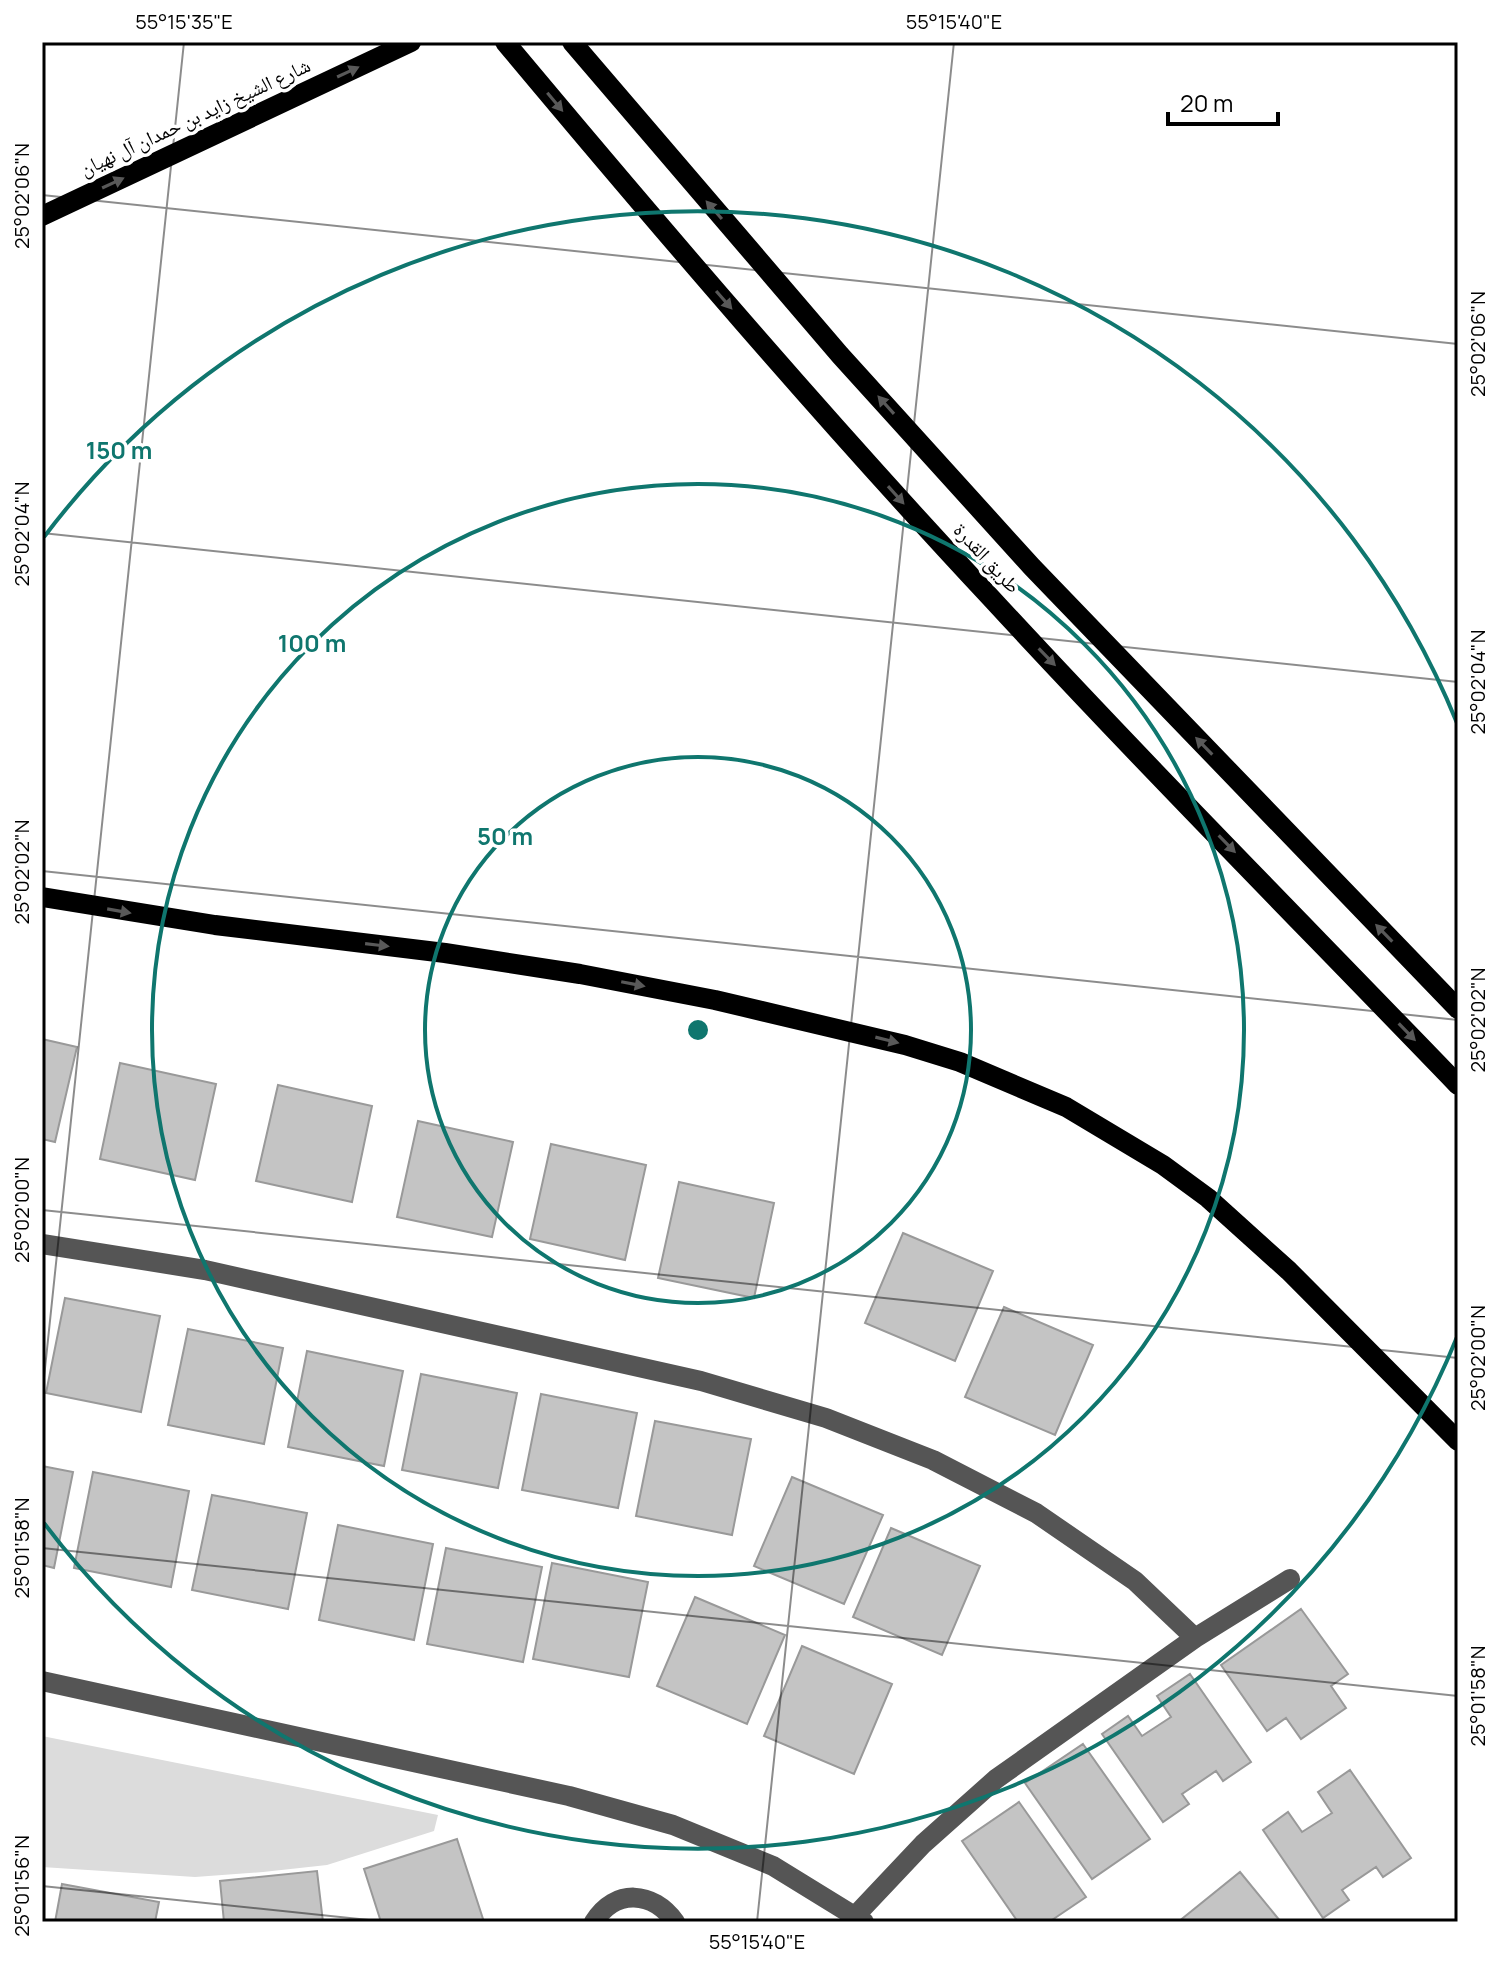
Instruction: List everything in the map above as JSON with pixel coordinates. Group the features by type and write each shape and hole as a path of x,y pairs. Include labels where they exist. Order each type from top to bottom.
{"main road":[{"name":"شارع الشيخ زايد بن حمدان آل نهيان","path":"42,216 411,42"},
{"name":"طريق القدرة","path":"505,42 824,415 993,601 1458,1085"},
{"name":"طريق القدرة","path":"572,42 840,355 1032,567 1458,1009"},
{"path":"42,897 199,923 445,953 580,974 745,1007 905,1045 960,1062 1066,1107 1117,1135 1197,1189 1289,1271 1458,1441"}],"street":[{"path":"42,1244 205,1270 701,1381 826,1418 933,1460 1036,1513 1135,1581 1195,1638"},
{"path":"42,1681 569,1796 673,1825 773,1866 860,1919 923,1844 996,1779 1195,1638 1290,1579"},
{"path":"594,1922 612,1902 625,1897 640,1897 666,1909 675,1922"}],"shaded area":[{"path":"42,1736 438,1815 434,1831 327,1865 195,1877 42,1867"}],"building":[{"path":"42,1039 77,1047 55,1142 42,1139"},
{"path":"120,1063 216,1084 195,1180 100,1159"},
{"path":"278,1085 372,1106 352,1202 256,1181"},
{"path":"418,1121 513,1142 492,1237 397,1217"},
{"path":"551,1144 646,1165 625,1260 530,1239"},
{"path":"679,1182 774,1203 754,1298 658,1278"},
{"path":"903,1233 993,1271 955,1361 865,1323"},
{"path":"65,1298 160,1316 141,1412 46,1393"},
{"path":"1004,1307 1093,1345 1055,1435 965,1397"},
{"path":"188,1329 283,1348 264,1444 168,1425"},
{"path":"307,1351 403,1371 384,1466 288,1447"},
{"path":"421,1374 517,1393 498,1488 402,1470"},
{"path":"541,1394 637,1413 618,1508 522,1490"},
{"path":"655,1421 751,1439 732,1535 636,1516"},
{"path":"42,1466 73,1472 54,1568 42,1565"},
{"path":"93,1472 189,1491 171,1587 74,1568"},
{"path":"792,1477 883,1515 844,1604 754,1566"},
{"path":"212,1495 307,1513 288,1609 192,1590"},
{"path":"338,1525 433,1544 414,1640 319,1620"},
{"path":"891,1528 980,1566 942,1655 853,1617"},
{"path":"446,1548 542,1567 523,1662 427,1644"},
{"path":"552,1563 648,1582 629,1677 533,1659"},
{"path":"695,1597 785,1635 747,1724 657,1686"},
{"path":"1301,1609 1348,1674 1331,1686 1346,1708 1301,1739 1286,1718 1267,1731 1221,1665"},
{"path":"802,1646 892,1684 854,1774 764,1736"},
{"path":"1190,1674 1251,1762 1223,1781 1216,1771 1182,1794 1189,1804 1163,1822 1102,1734 1128,1716 1142,1736 1171,1717 1157,1696"},
{"path":"1083,1744 1150,1839 1092,1879 1025,1783"},
{"path":"1350,1770 1411,1858 1383,1877 1376,1867 1342,1890 1349,1900 1323,1918 1263,1830 1288,1812 1302,1832 1332,1813 1318,1792"},
{"path":"1019,1802 1086,1897 1049,1922 1018,1922 962,1841"},
{"path":"457,1839 484,1922 381,1922 364,1869"},
{"path":"317,1871 323,1922 224,1922 220,1881"},
{"path":"1240,1872 1281,1922 1178,1922"},
{"path":"62,1884 159,1902 155,1922 55,1922"}]}
